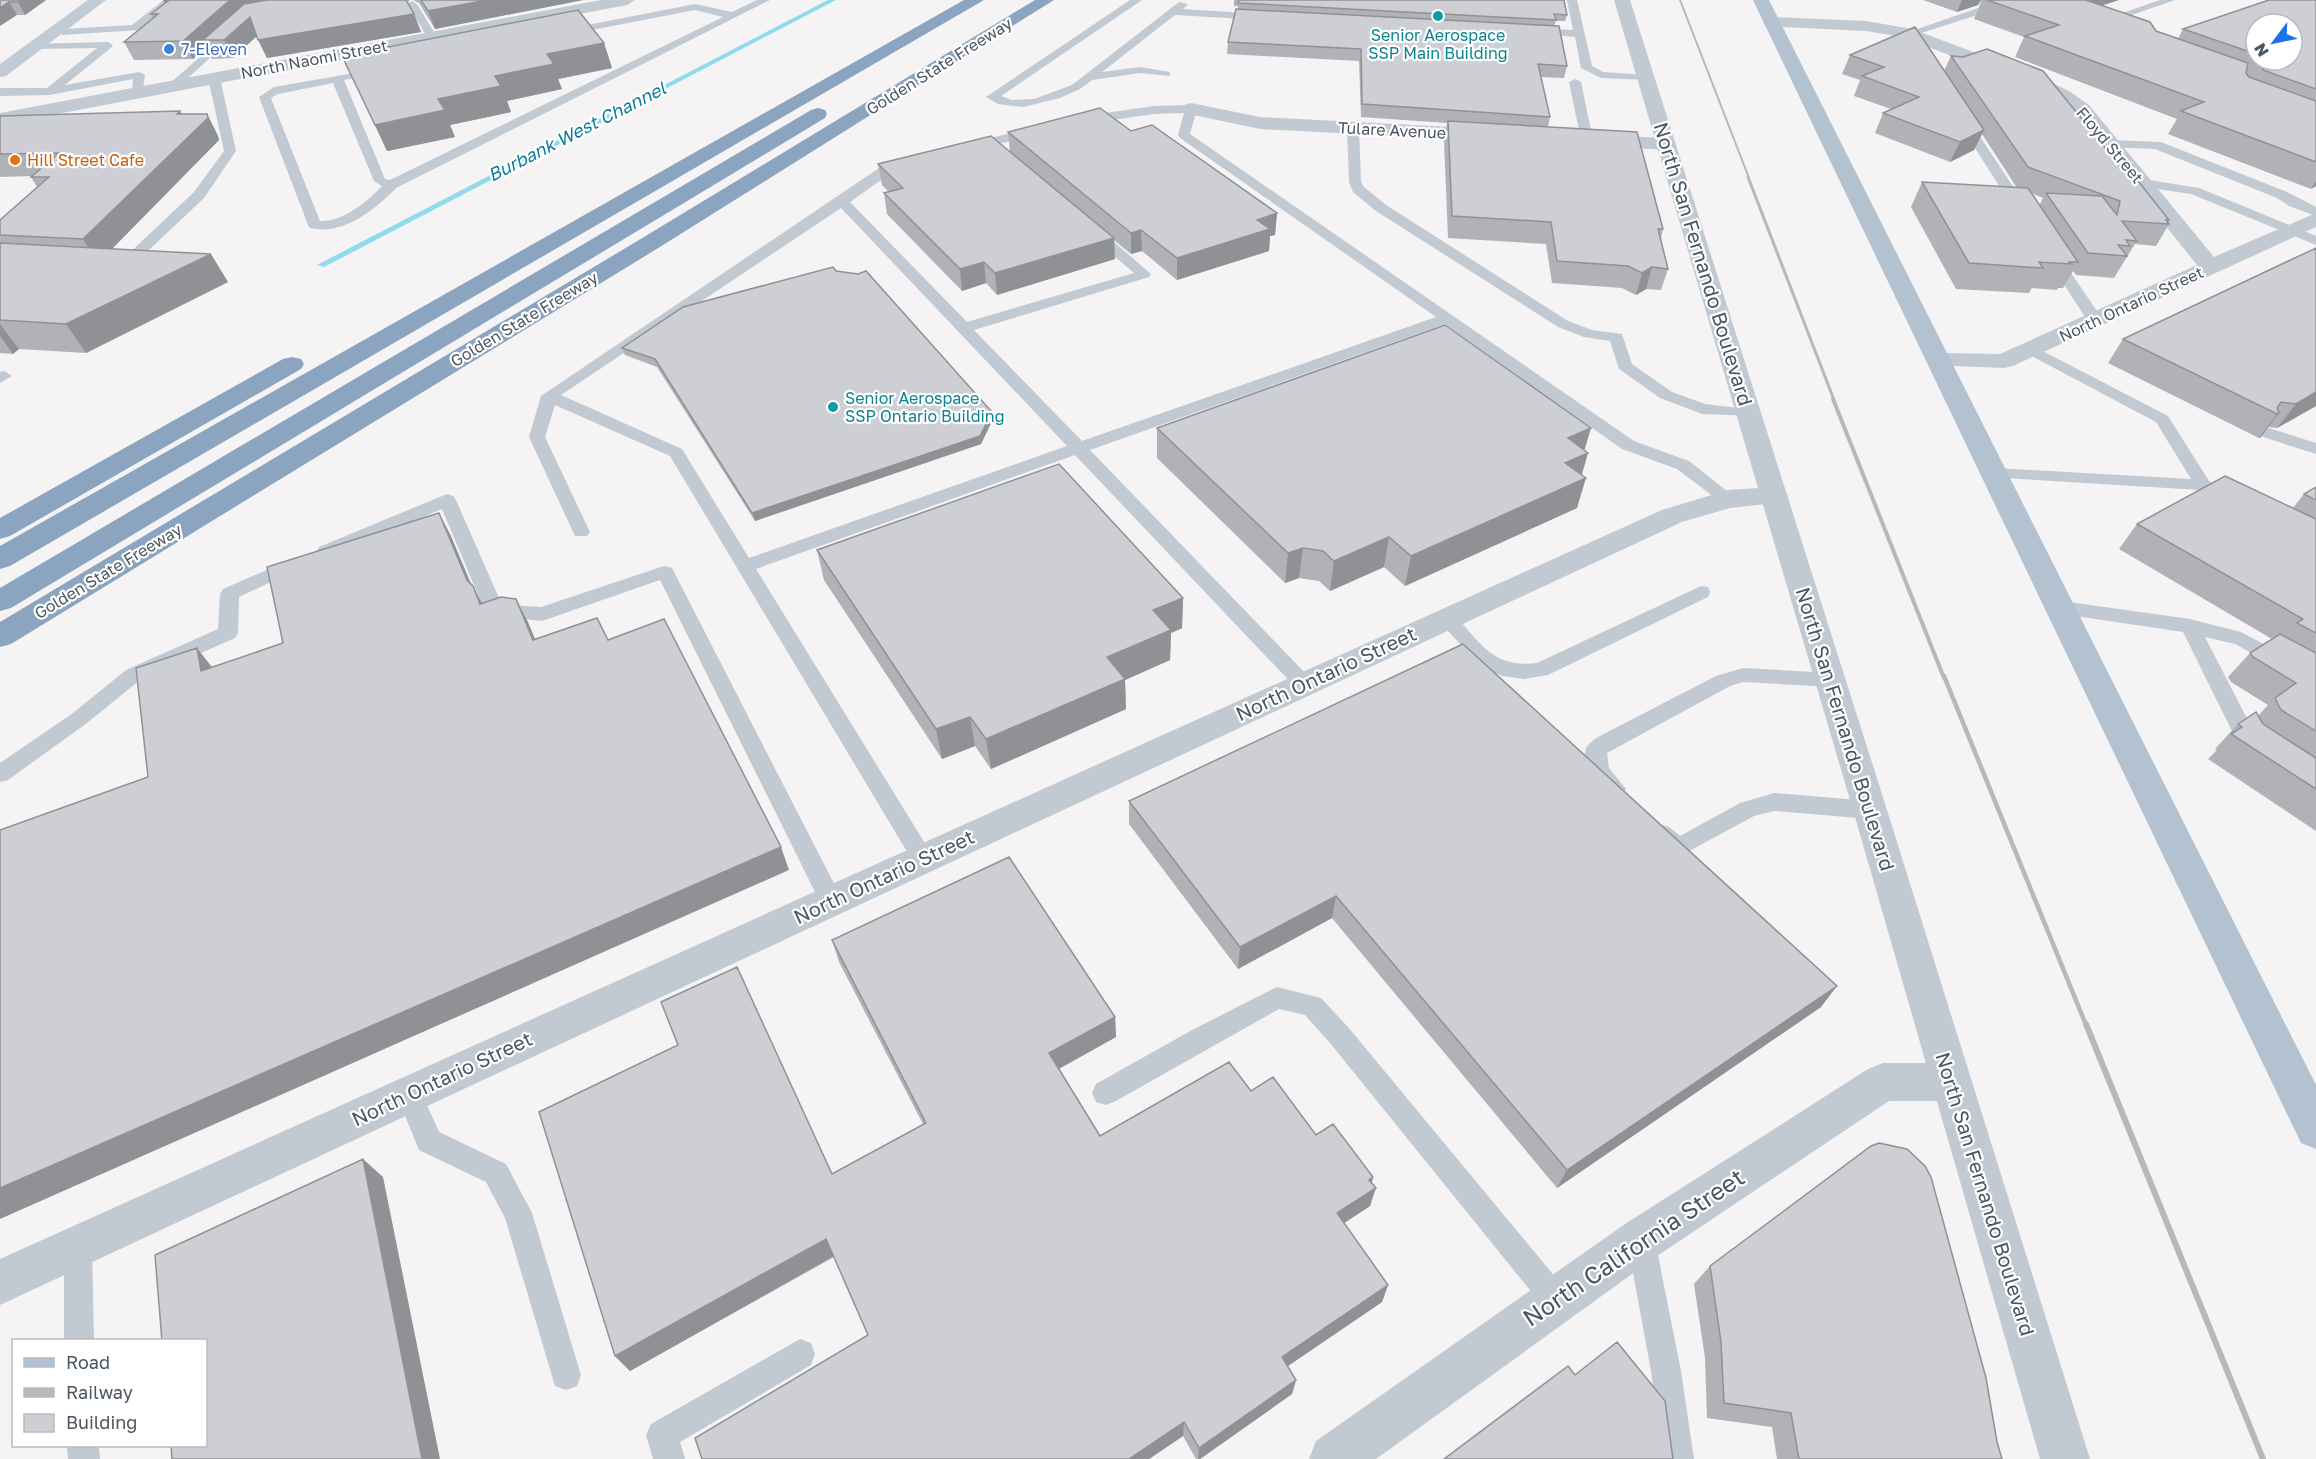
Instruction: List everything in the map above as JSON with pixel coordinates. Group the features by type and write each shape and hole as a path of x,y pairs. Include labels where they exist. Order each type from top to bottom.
{"highway":[{"path":"437,283 946,0"},
{"path":"0,559 976,0"},
{"path":"0,601 1009,0"},
{"name":"Golden State Freeway","path":"0,636 647,245 1046,0"},
{"path":"0,530 315,351"}],"main road":[{"path":"0,72 98,0"},
{"path":"1761,0 2062,608 2316,1129"}],"street":[{"name":"North Naomi Street","path":"0,119 214,78 397,56 432,37 515,29 627,0"},
{"name":"North San Fernando Boulevard","path":"1622,0 1870,810 2065,1459"},
{"name":"Floyd Street","path":"1771,22 1866,26 2034,81 2062,95 2082,109 2211,267"},
{"name":"Tulare Avenue","path":"1191,109 1260,123 1505,136"},
{"path":"1564,139 1666,144"},
{"name":"North Ontario Street","path":"1940,360 2004,361 2316,219"},
{"name":"North Ontario Street","path":"0,1282 1672,516 1728,499 1774,496"},
{"name":"North California Street","path":"1334,1459 1641,1240 1883,1082 1950,1082"}],"lane":[{"path":"54,33 135,28 170,0"},
{"path":"397,56 337,78 274,91 265,97 315,225 328,225 346,218 376,201 391,185 765,0"},
{"path":"1137,0 992,97 1002,103 1020,104 1060,95 1087,78 1188,0"},
{"path":"1572,0 1587,68 1593,72 1610,76 1646,78"},
{"path":"1910,39 1986,9 1985,0"},
{"path":"2117,29 2099,23 2170,0"},
{"path":"412,4 432,37"},
{"path":"556,34 695,7 733,16"},
{"path":"1173,12 1275,17"},
{"path":"173,86 239,26"},
{"path":"1525,31 1579,34"},
{"path":"1087,78 1113,72 1140,70 1166,74 1161,65 1149,57 1139,39"},
{"path":"35,46 108,45 50,91 46,110"},
{"path":"0,92 50,91 139,75 138,93"},
{"path":"100,269 126,263 199,195 230,151 214,78"},
{"path":"337,78 380,181 391,185"},
{"path":"1575,82 1587,140"},
{"path":"1953,105 2030,222"},
{"path":"1076,122 1154,110 1191,109 1184,135 1628,445 1683,465 1728,499"},
{"path":"957,150 1054,127"},
{"path":"1353,128 1355,182 1358,189 1382,208 1563,324 1589,334 1617,337 1625,366 1666,395 1702,409 1749,413"},
{"path":"988,143 1006,158"},
{"path":"2110,144 2157,145 2282,195 2316,212"},
{"path":"581,532 537,437 549,396 893,165 914,160"},
{"path":"2143,183 2194,190 2316,242"},
{"path":"842,201 1304,684"},
{"path":"963,328 1144,274 1080,220"},
{"path":"2043,242 2094,320"},
{"path":"745,566 1447,318"},
{"path":"2031,350 2162,419 2203,485"},
{"path":"549,396 676,453 923,858"},
{"path":"2270,433 2316,449"},
{"path":"1995,473 2203,485 2244,507"},
{"path":"0,774 80,718 133,675 228,633 230,594 269,575 447,500 491,602 503,611 543,614 665,572 831,901"},
{"path":"1447,619 1489,663 1503,671 1521,674 1541,670 1701,592"},
{"path":"2062,608 2190,626 2241,639 2316,681"},
{"path":"2190,626 2248,741 2267,754"},
{"path":"1628,802 1599,772 1595,761 1596,750 1603,744 1723,681 1743,675 1830,680"},
{"path":"1645,817 1678,848 1748,809 1774,802 1870,810"},
{"path":"1105,1093 1277,998 1312,1006 1339,1035 1556,1300"},
{"path":"409,1094 429,1141 496,1173 518,1213 566,1375"},
{"path":"1641,1240 1666,1371 1678,1459"},
{"path":"78,1246 79,1339"},
{"path":"669,1459 662,1435 800,1354"}],"building":[{"path":"0,0 21,0 9,2 0,8"},
{"path":"165,0 230,0 183,41 124,42 158,14 151,14 168,1"},
{"path":"267,0 406,0 414,14 258,40 250,17 224,40 203,40 244,4"},
{"path":"421,0 487,0 428,11"},
{"path":"1239,0 1564,0 1567,15 1554,14 1556,20 1238,3"},
{"path":"1987,0 2086,0 2150,22 2156,31 2244,62 2244,72 2249,77 2316,101 2316,162 2181,111 2204,102 2025,36 2059,25"},
{"path":"2269,0 2316,0 2316,89 2269,72 2304,72 2304,12 2244,12 2244,50 2183,29"},
{"path":"1236,9 1559,26 1567,66 1538,64 1550,117 1362,104 1361,49 1228,42"},
{"path":"578,10 604,43 547,54 554,64 495,76 501,86 438,99 445,110 375,125 342,56"},
{"path":"1915,27 1984,130 1960,142 1883,113 1919,97 1862,76 1884,67 1850,55"},
{"path":"1987,49 2043,71 2119,165 2124,169 2127,167 2169,220 2166,220 2169,224 2122,221 2137,241 2126,240 2130,246 2118,245 2127,256 2088,253 2046,193 2102,196 2117,215 2120,201 2028,167 1951,56 1963,57"},
{"path":"1100,108 1131,131 1152,125 1277,213 1257,220 1270,229 1177,258 1141,230 1131,233 1008,132"},
{"path":"180,111 177,114 207,114 208,118 83,239 0,235 0,220 49,177 31,177 59,153 0,154 0,116"},
{"path":"1448,121 1637,132 1663,229 1658,229 1668,269 1652,267 1642,273 1628,266 1557,261 1551,222 1452,216"},
{"path":"991,136 1114,238 995,273 984,262 960,269 884,193 903,188 878,164"},
{"path":"1922,182 2028,188 2078,262 2069,262 2071,264 2039,262 2043,268 1969,263"},
{"path":"0,243 211,254 66,324 0,320"},
{"path":"2316,248 2316,392 2296,404 2281,402 2277,408 2279,413 2277,414 2123,339"},
{"name":"Senior Aerospace SSP Ontario Building","path":"833,267 836,271 858,274 866,271 992,412 980,436 752,513 655,359 622,348 683,307"},
{"path":"1445,325 1591,428 1568,438 1588,453 1565,463 1586,478 1411,556 1389,537 1334,561 1323,551 1303,548 1288,553 1157,428"},
{"path":"1059,464 1183,598 1153,610 1171,630 1107,657 1125,679 986,739 970,717 936,729 817,550"},
{"path":"2225,476 2316,519 2316,633 2297,623 2303,619 2137,524"},
{"path":"2316,487 2316,500 2304,494"},
{"path":"439,513 467,580 473,586 480,604 501,597 516,599 533,640 597,618 608,640 664,619 781,847 0,1188 0,830 148,777 136,668 197,648 201,671 283,643 267,567"},
{"path":"2280,634 2316,653 2316,731 2281,710 2275,698 2296,683 2250,653"},
{"path":"1463,644 1837,986 1567,1170 1336,896 1240,947 1129,801"},
{"path":"2256,712 2263,724 2316,758 2316,789 2231,734 2242,727 2238,724"},
{"path":"1009,857 1115,1017 1049,1053 1100,1136 1229,1062 1251,1091 1273,1077 1316,1135 1333,1124 1373,1177 1369,1180 1376,1188 1337,1213 1388,1285 1282,1357 1296,1380 1199,1448 1184,1422 1129,1459 702,1459 695,1438 868,1335 826,1239 615,1356 539,1112 678,1045 661,1002 737,967 832,1174 926,1123 832,940"},
{"path":"1879,1143 1907,1149 1925,1166 1931,1177 1986,1378 2002,1459 1799,1459 1791,1413 1724,1403 1721,1342 1710,1266 1871,1146"},
{"path":"363,1159 422,1459 172,1459 171,1447 207,1447 207,1339 162,1339 155,1255"},
{"path":"1617,1342 1665,1401 1673,1459 1444,1459 1568,1366 1575,1375"}],"waterway":[{"name":"Burbank West Channel","path":"321,265 833,0"}],"railway":[{"path":"1680,0 1749,178"},
{"path":"1748,177 1834,400"},
{"path":"1833,399 1944,678"},
{"path":"1944,676 2086,1025"},
{"path":"2086,1024 2263,1459"}],"place":[{"name":"Senior Aerospace SSP Main Building","path":"1438,16"},
{"name":"7-Eleven","path":"169,49"},
{"name":"Hill Street Cafe","path":"15,160"},
{"name":"Senior Aerospace SSP Ontario Building","path":"833,407"}]}
